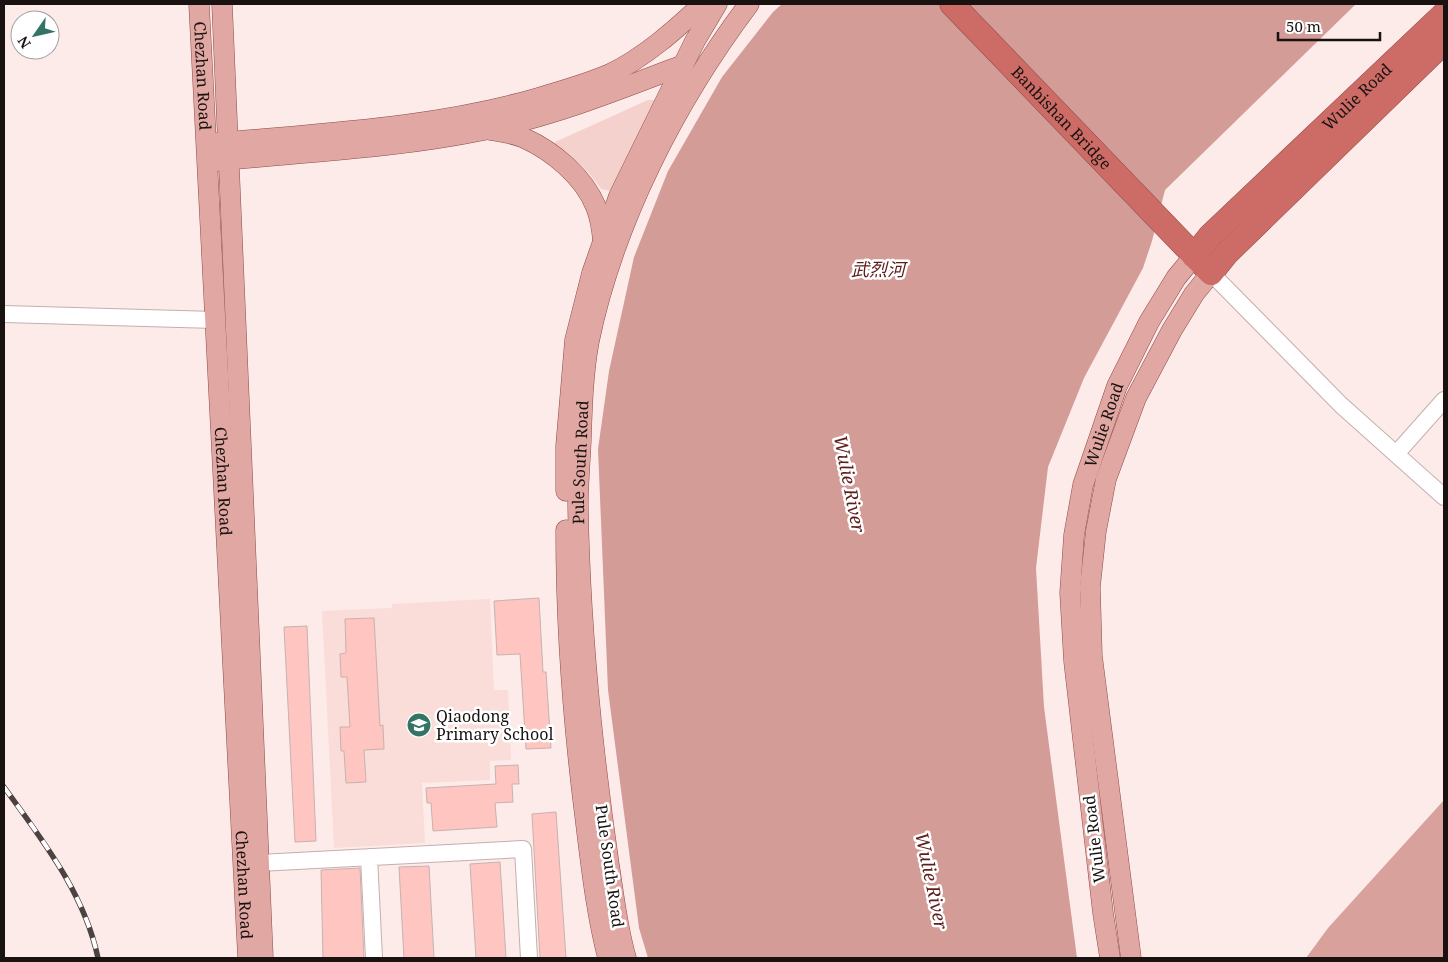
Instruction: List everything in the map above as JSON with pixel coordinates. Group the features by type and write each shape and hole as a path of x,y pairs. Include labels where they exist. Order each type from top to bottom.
{"highway":[{"name":"Banbishan Bridge","path":"952,4 1211,273"},
{"name":"Wulie Road","path":"1194,256 1210,236 1444,14"},
{"name":"Wulie Road","path":"1211,273 1227,253 1444,42"}],"main road":[{"name":"Chezhan Road","path":"199,4 248,958"},
{"name":"Chezhan Road","path":"222,4 264,958"},
{"path":"229,151 405,126 498,110 571,88 610,74 647,52 703,4"},
{"name":"Pule South Road","path":"608,958 602,937 589,853 576,740 569,642 566,551 566,446 575,340 592,273 619,196 695,41 717,4"},
{"name":"Pule South Road","path":"626,958 619,932 598,789 587,684 578,504 582,408 589,343 607,269 636,197 678,114 722,40 749,4"},
{"path":"206,153 424,141 486,130 559,111 683,65"},
{"path":"486,130 508,133 524,138 560,162 575,175 596,207 604,241"},
{"name":"Wulie Road","path":"1110,958 1103,914 1074,661 1070,593 1074,535 1083,485 1117,386 1149,322 1176,278 1194,256"},
{"name":"Wulie Road","path":"1131,958 1092,656 1090,587 1096,531 1106,479 1136,398 1172,330 1194,294 1211,273"}],"street":[{"path":"1211,273 1341,405 1444,497"},
{"path":"4,314 215,320"},
{"path":"1396,454 1444,400"},
{"path":"259,863 523,849 529,958"},
{"path":"369,857 374,958"}],"shaded area":[{"path":"648,100 655,100 657,107 611,191 601,189 581,165 555,147 555,142"},
{"name":"Qiaodong Primary School","path":"490,599 494,690 508,690 511,760 490,761 490,780 422,783 425,843 334,848 322,611 392,608 392,604"},
{"path":"1444,800 1444,958 1306,958 1328,928"}],"water":[{"name":"武烈河","path":"782,4 1356,4 1165,190 1143,268 1084,378 1048,467 1036,568 1044,707 1077,958 648,958 639,928 608,690 598,449 609,371 634,257 668,171 722,77 773,12"}],"building":[{"path":"539,598 543,672 546,672 551,748 526,749 520,654 497,655 494,601"},
{"path":"374,618 380,726 383,725 384,749 364,750 366,782 346,783 344,751 341,751 340,727 350,727 347,677 341,677 340,654 346,653 345,619"},
{"path":"307,626 316,841 295,842 284,627"},
{"path":"518,765 519,784 512,784 513,802 495,803 497,827 433,831 431,803 427,803 426,788 496,784 495,766"},
{"path":"556,812 566,958 540,958 532,814"},
{"path":"500,862 506,958 476,958 470,864"},
{"path":"429,866 434,958 404,958 399,867"},
{"path":"360,868 364,958 323,958 321,870"}],"railway":[{"path":"4,787 47,847 72,889 92,934 98,958"}],"place":[{"name":"Qiaodong Primary School","path":"419,725"}],"water label":[{"name":"Wulie River","path":"849,484"},
{"name":"Wulie River","path":"931,881"}]}
